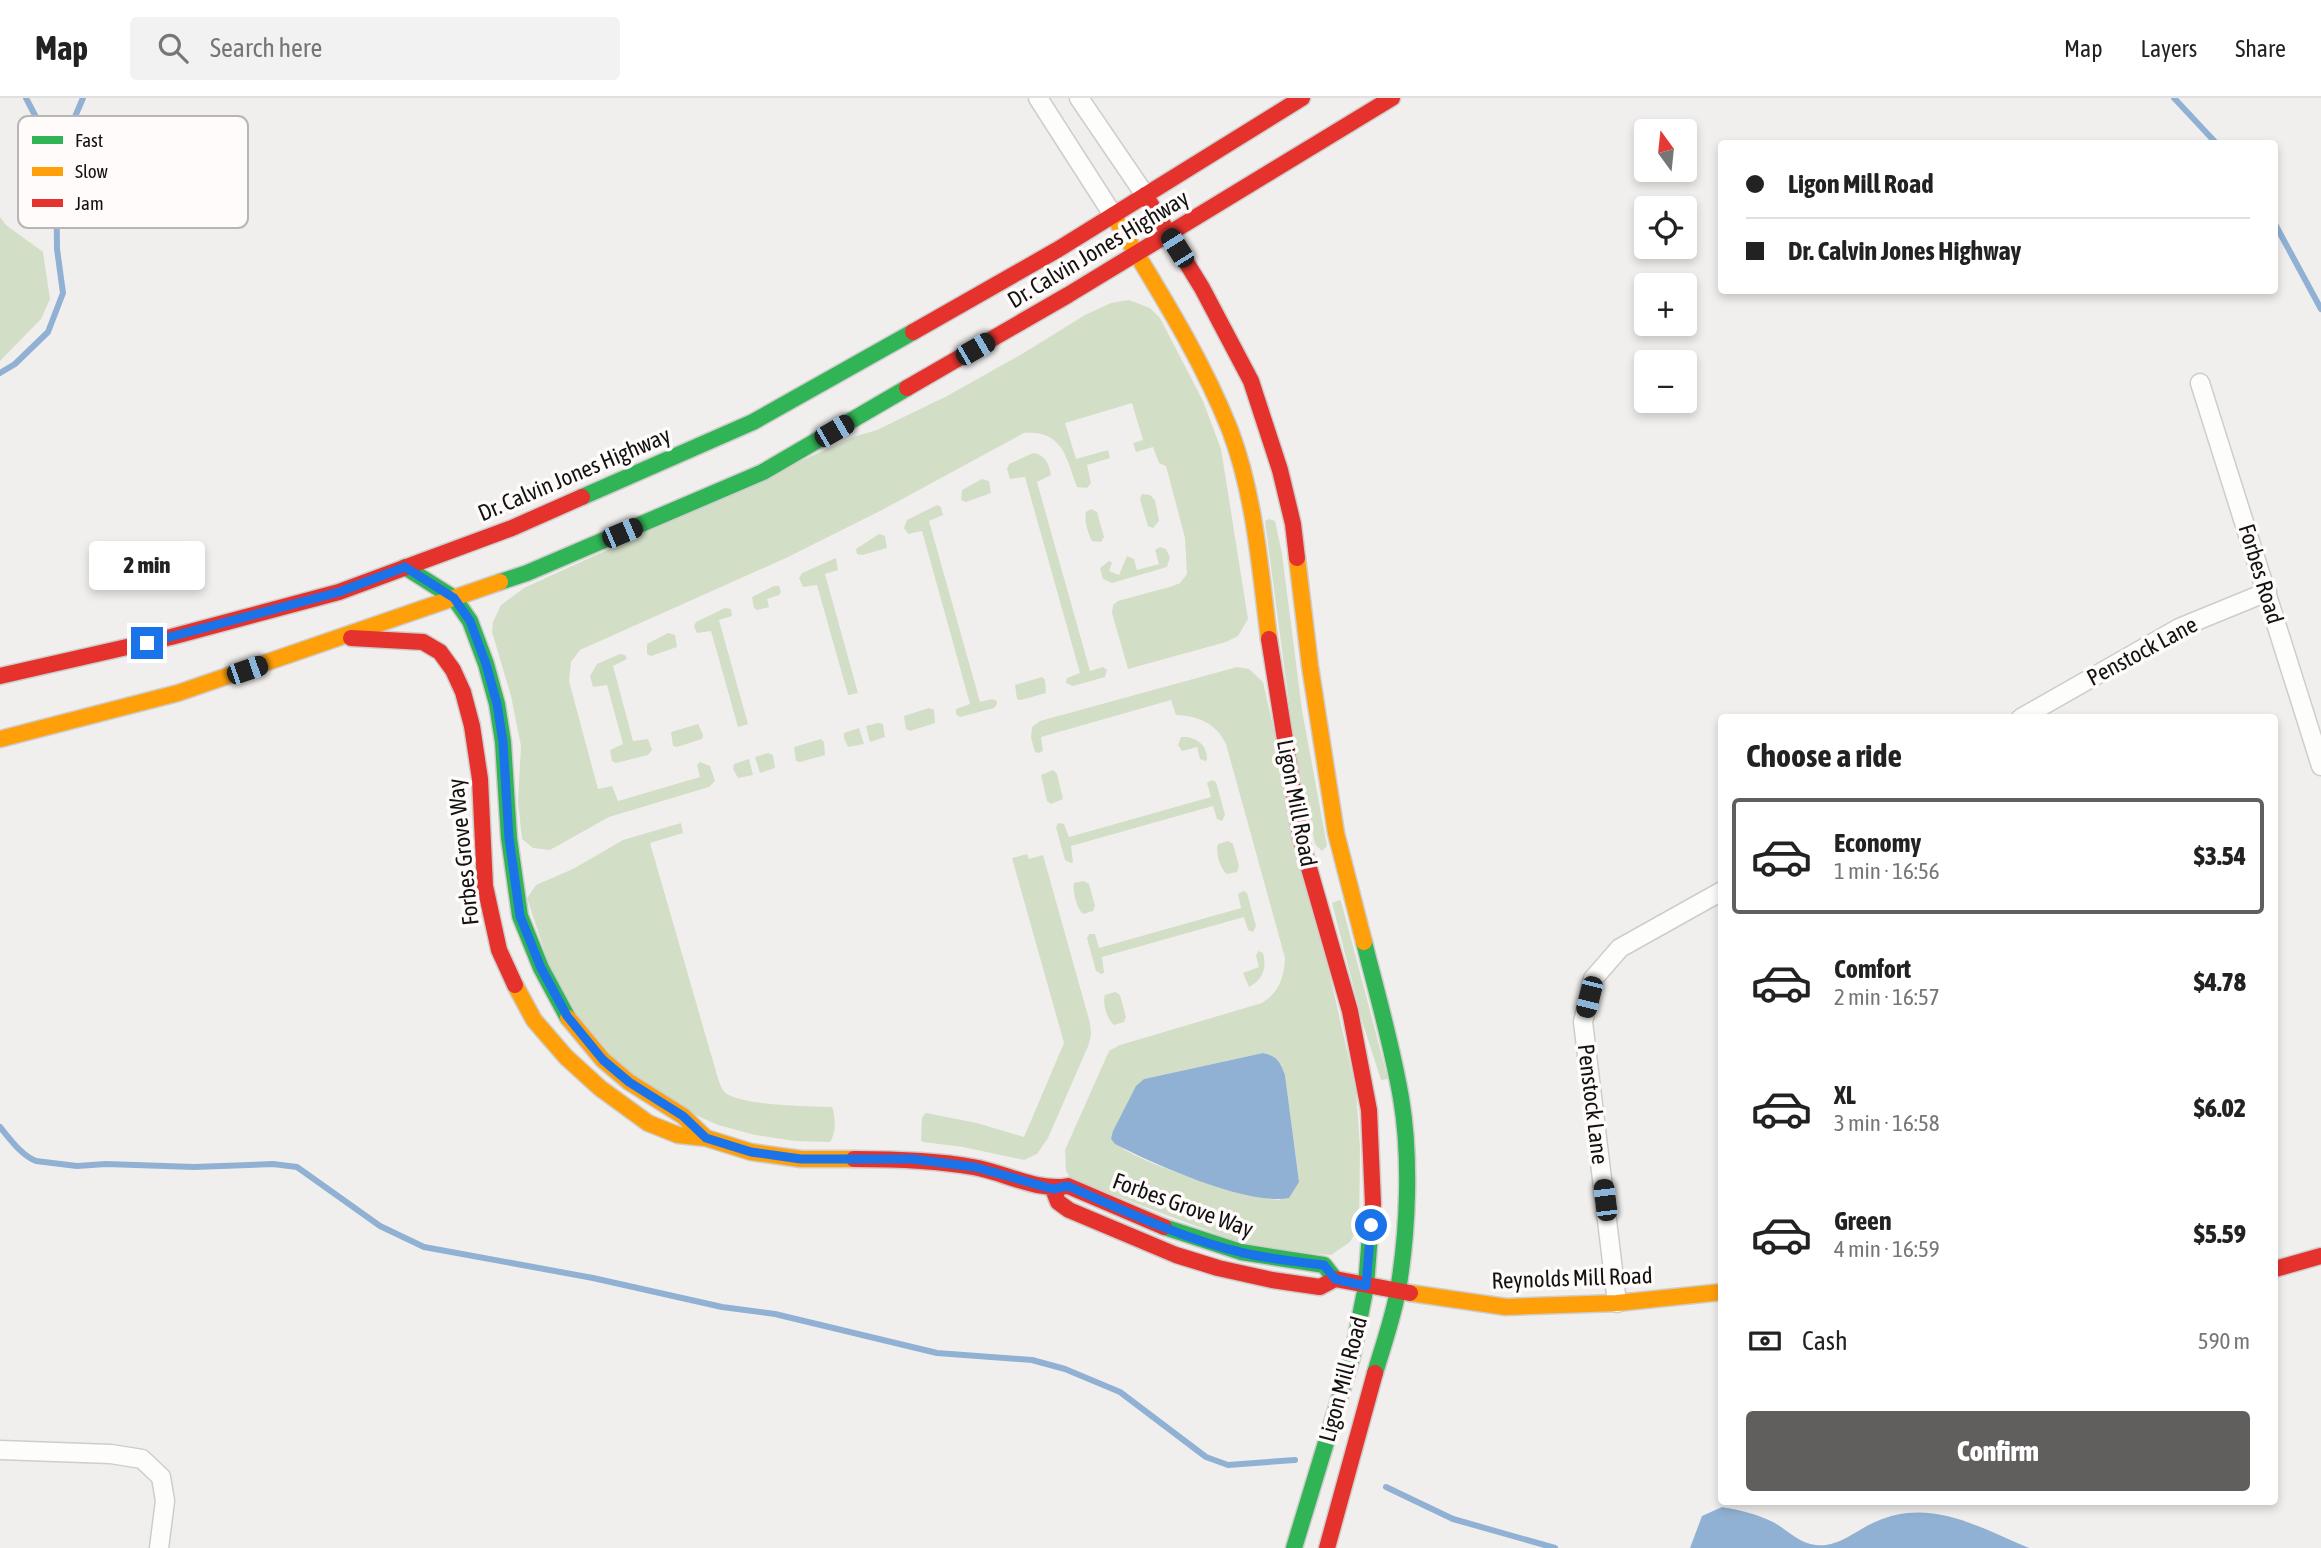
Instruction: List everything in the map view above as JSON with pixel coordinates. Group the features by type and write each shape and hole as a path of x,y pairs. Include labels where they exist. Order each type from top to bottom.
{"main road":[{"name":"Dr. Calvin Jones Highway","path":"0,676 171,637 339,592 512,527 753,422 1057,250 1302,98"},
{"name":"Dr. Calvin Jones Highway","path":"0,739 178,693 527,573 764,472 1392,98"},
{"name":"Ligon Mill Road","path":"1145,195 1202,288 1251,381 1280,470 1293,524 1314,692 1336,833 1388,1035 1401,1100 1406,1181 1390,1290 1327,1548"},
{"name":"Ligon Mill Road","path":"1113,215 1191,345 1212,388 1230,431 1247,490 1258,550 1274,681 1301,840 1350,1011 1369,1110 1373,1204 1366,1286 1352,1357 1294,1548"},
{"name":"Forbes Grove Way","path":"405,567 454,598 470,621 486,664 497,704 503,742 509,838 520,916 541,968 567,1016 603,1060 629,1082 683,1116 706,1138"},
{"path":"55,681 171,637"},
{"name":"Forbes Grove Way","path":"339,638 423,642 440,652 453,670 463,692 472,726 480,779 485,886 499,950 509,974 534,1020 566,1056 600,1088 648,1123 678,1135 706,1138 751,1152 801,1159 912,1159 975,1167 1053,1189 1058,1202 1069,1210 1176,1255 1272,1280 1320,1287 1335,1279 1390,1290"},
{"path":"485,886 498,903 522,971 557,1016 580,1034"},
{"path":"2278,1268 2321,1256"},
{"name":"Reynolds Mill Road","path":"1390,1290 1506,1307 1617,1303 1718,1292"}],"street":[{"name":"Ligon Mill Road","path":"1038,98 1113,215"},
{"name":"Ligon Mill Road","path":"1079,98 1145,195"},
{"name":"Forbes Road","path":"2200,383 2321,766"},
{"name":"Penstock Lane","path":"2028,714 2179,628 2267,592"},
{"name":"Penstock Lane","path":"1617,1303 1583,1022 1593,979 1620,948 1718,893"},
{"path":"0,1450 111,1454 142,1459 161,1477 165,1501 159,1548"}],"green space":[{"path":"0,217 6,225 43,252 50,299 41,319 0,361"},
{"path":"1129,300 1150,308 1160,318 1203,401 1221,449 1248,619 1238,636 1226,642 1128,669 1112,613 1113,605 1118,601 1173,586 1180,583 1187,574 1185,538 1166,466 1159,463 1153,447 1136,452 1133,443 1143,440 1132,403 1065,423 1076,459 1108,450 1110,458 1087,465 1091,483 1087,488 1077,487 1066,457 1055,441 1037,433 1024,433 882,510 786,558 580,650 571,662 569,681 598,789 612,786 618,801 700,777 697,765 700,762 710,766 715,781 709,787 609,817 550,850 533,848 522,839 518,802 521,746 511,696 492,632 493,622 501,605 524,588 853,437 877,430 947,396 1085,315 1111,303"},
{"path":"1033,453 1044,458 1050,471 1051,475 1037,482 1090,671 1103,667 1107,670 1105,677 1073,686 1066,683 1067,678 1080,673 1025,477 1010,479 1007,469 1009,464"},
{"path":"982,479 989,481 991,493 966,502 961,500 962,490"},
{"path":"1142,494 1150,495 1155,500 1159,521 1153,528 1148,526 1140,499"},
{"path":"937,505 941,507 943,515 929,521 980,702 992,699 997,701 994,708 960,717 956,714 956,709 970,704 922,531 908,534 904,528 907,520"},
{"path":"1091,509 1097,512 1104,537 1101,542 1092,541 1088,531 1086,512"},
{"path":"1265,521 1275,521 1282,554 1302,710 1327,846 1322,851 1315,844 1296,756"},
{"path":"879,534 885,536 887,548 857,554 856,549"},
{"path":"1160,547 1166,549 1170,557 1167,567 1112,583 1103,579 1100,568 1109,561 1112,563 1109,571 1119,575 1127,556 1134,559 1137,570 1159,564 1155,550"},
{"path":"836,558 838,570 825,574 858,693 848,695 817,585 803,587 799,578 802,573"},
{"path":"779,586 781,592 767,599 769,607 757,610 754,608 752,597"},
{"path":"725,608 731,609 732,616 719,620 748,724 738,727 711,631 697,633 694,626 696,622"},
{"path":"668,633 675,635 677,647 651,656 647,654 647,644"},
{"path":"620,654 627,659 613,666 633,741 648,739 652,750 648,755 616,763 612,761 610,750 623,744 607,685 593,687 590,676 597,664"},
{"path":"1237,667 1249,669 1263,682 1356,1090 1360,1148 1359,1226 1350,1242 1331,1255 1257,1249 1071,1179 1066,1171 1065,1150 1109,1051 1120,1045 1262,1003 1280,984 1285,958 1226,744 1212,726 1199,719 1176,715 1171,700 1041,737 1043,751 1038,753 1035,752 1031,738 1032,727 1040,721","holes":["1263,1053 1277,1060 1285,1075 1299,1182 1279,1200 1242,1192 1164,1168 1140,1158 1111,1139 1144,1079"]},
{"path":"1042,677 1045,680 1046,693 1017,699 1015,685"},
{"path":"929,708 934,710 935,723 910,731 906,729 904,716"},
{"path":"698,724 702,739 673,746 671,732"},
{"path":"883,724 885,737 870,742 866,726"},
{"path":"859,728 864,744 848,747 844,733"},
{"path":"1181,737 1200,742 1207,760 1200,759 1197,747 1182,751 1178,745"},
{"path":"821,739 824,742 825,755 796,761 794,747"},
{"path":"768,753 773,755 775,768 760,773 755,757"},
{"path":"749,759 753,775 738,778 733,769 734,764"},
{"path":"1053,770 1057,774 1063,799 1051,804 1047,801 1041,775"},
{"path":"1212,780 1216,782 1225,815 1222,821 1217,819 1213,806 1071,846 1073,862 1065,860 1056,827 1058,823 1064,824 1069,837 1211,797 1207,783"},
{"path":"681,823 683,833 650,843 720,1085 727,1094 749,1101 832,1107 835,1125 830,1142 795,1141 755,1135 718,1125 682,1109 625,1071 558,992 527,898 536,885 573,869 623,840"},
{"path":"1228,841 1233,844 1239,866 1237,872 1227,874 1220,864 1217,847 1218,844"},
{"path":"1027,854 1029,859 1043,855 1090,1023 1089,1044 1048,1138 1037,1154 1024,1160 923,1142 922,1117 926,1113 977,1123 1024,1137 1064,1043 1012,858"},
{"path":"1084,881 1089,884 1095,906 1093,911 1083,914 1074,895 1074,883"},
{"path":"1243,891 1247,893 1256,926 1253,932 1248,930 1244,917 1102,957 1104,973 1096,971 1087,938 1089,934 1095,934 1099,948 1241,908 1238,894"},
{"path":"1340,900 1388,1079 1381,1080 1363,1024 1332,903"},
{"path":"1258,951 1263,953 1264,969 1258,981 1249,987 1243,973 1259,967 1256,956"},
{"path":"1115,992 1120,995 1126,1017 1124,1022 1114,1025 1107,1015 1104,998 1105,995"}],"water":[{"path":"1263,1053 1277,1060 1285,1075 1299,1182 1289,1198 1250,1196 1201,1182 1115,1144 1111,1139 1136,1086 1144,1079"},
{"path":"1722,1507 1767,1519 1798,1539 1816,1545 1832,1544 1895,1515 1915,1513 1954,1518 2029,1548 1690,1548 1702,1516"}],"waterway":[{"path":"26,98 35,116"},
{"path":"75,116 83,98"},
{"path":"2174,98 2213,140"},
{"path":"0,373 15,364 48,332 63,293 57,228"},
{"path":"2278,230 2321,309"},
{"path":"0,1127 21,1151 36,1161 77,1166 106,1164 194,1167 273,1164 297,1167 380,1226 424,1247 593,1278 722,1307 775,1314 937,1353 1032,1360 1065,1369 1120,1392 1206,1457 1228,1465 1295,1460"},
{"path":"1386,1487 1453,1519 1555,1548"}],"traffic: fast":[{"path":"582,497 753,422 913,332"},
{"path":"500,582 527,573 763,472 907,388"},
{"path":"405,567 454,598 470,621 486,664 497,704 503,742 509,838 520,916 541,968 568,1018"},
{"path":"1364,942 1397,1078 1404,1121 1407,1169 1406,1219 1398,1290 1375,1373"},
{"path":"1164,1227 1241,1252 1324,1265 1335,1279"},
{"path":"1294,1548 1352,1357 1366,1286 1370,1234"}],"traffic: slow":[{"path":"1113,215 1191,347 1230,430 1251,507 1269,639"},
{"path":"1297,558 1310,666 1336,833 1364,942"},
{"path":"0,739 178,693 500,582"},
{"path":"515,985 534,1020 566,1057 600,1088 648,1123 678,1135 706,1138 751,1152 801,1159 854,1159"},
{"path":"568,1018 603,1060 629,1082 683,1116 706,1138"},
{"path":"1410,1293 1506,1307 1617,1303 1718,1292"}],"traffic: jam":[{"path":"913,332 1057,250 1302,98"},
{"path":"907,388 1068,295 1392,98"},
{"path":"1145,195 1202,288 1251,381 1280,470 1293,524 1297,558"},
{"path":"0,676 171,637 339,592 512,528 582,497"},
{"path":"351,638 423,642 440,652 453,670 463,692 472,726 480,779 485,886 499,950 515,985"},
{"path":"1269,639 1301,840 1350,1011 1369,1110 1373,1204 1370,1234"},
{"path":"854,1159 914,1160 958,1165 985,1169 1032,1184 1068,1186 1164,1227"},
{"path":"1053,1189 1058,1202 1069,1210 1176,1255 1218,1268 1320,1287 1335,1279 1410,1293"},
{"path":"2278,1268 2321,1256"},
{"path":"1327,1548 1375,1373"}],"route":[{"path":"147,643 339,592 405,567 454,598 470,621 497,704 503,742 513,877 520,916 541,968 567,1016 603,1060 629,1082 683,1116 706,1138 751,1152 801,1159 912,1159 975,1167 1053,1189 1068,1186 1212,1245 1270,1259 1324,1265 1335,1279 1366,1286 1371,1225"}]}
